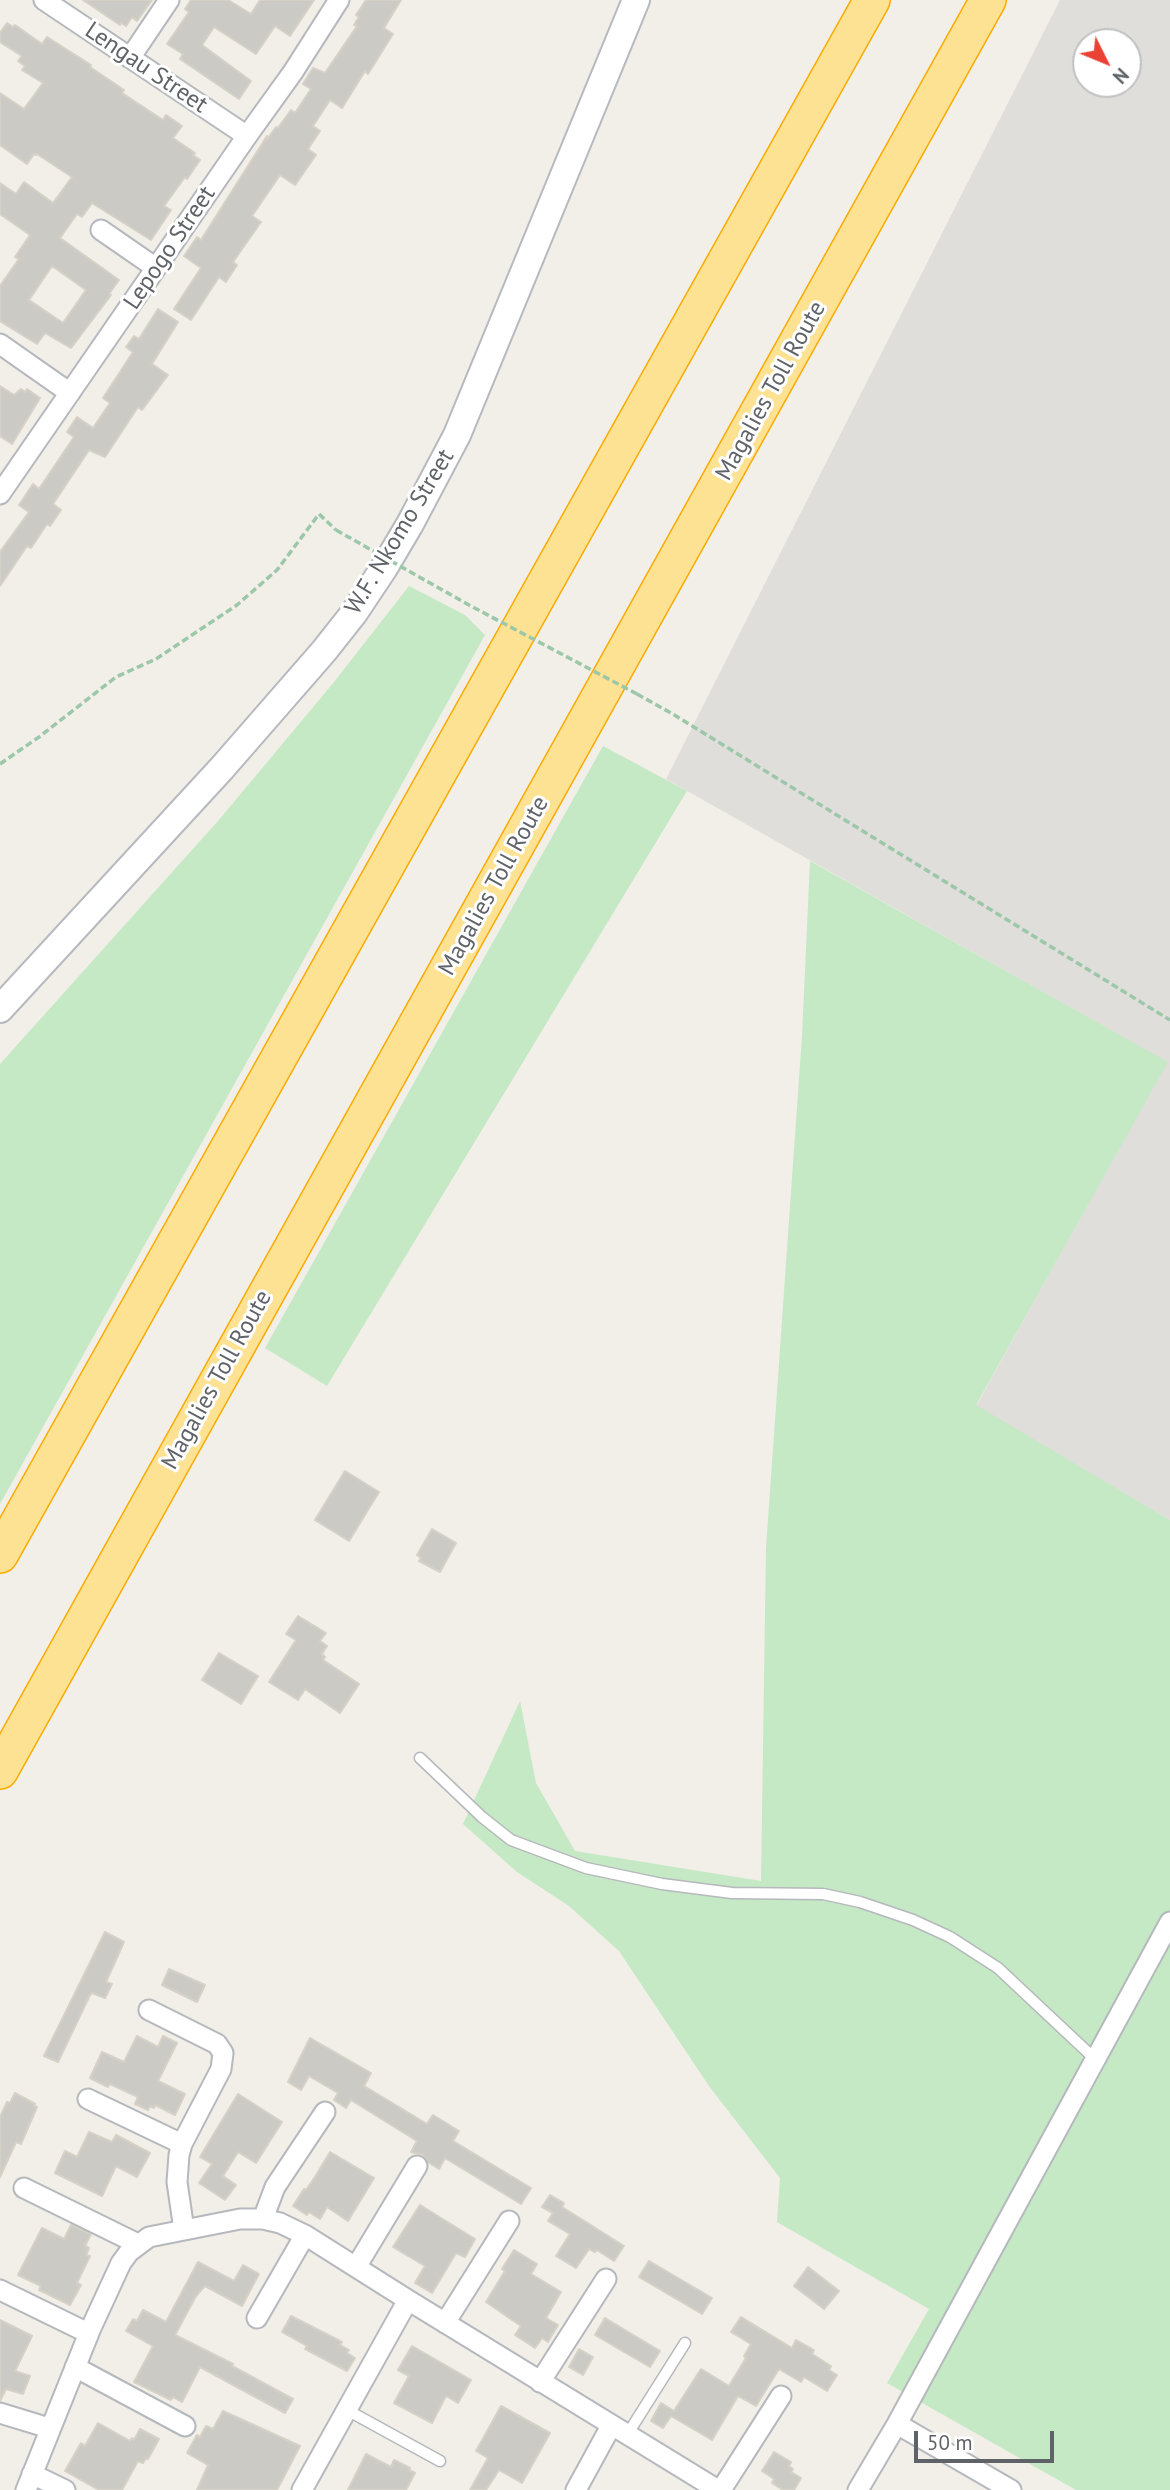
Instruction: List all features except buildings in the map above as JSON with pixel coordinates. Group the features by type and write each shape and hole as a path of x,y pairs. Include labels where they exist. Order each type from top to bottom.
{"highway":[{"path":"0,1555 872,0"},
{"name":"Magalies Toll Route","path":"0,1771 988,0"},
{"path":"0,1798 81,1624"}],"main road":[{"name":"W.F. Nkomo Street","path":"0,1009 222,768 324,651 384,568 457,435 636,0"}],"street":[{"name":"Lengau Street","path":"44,0 247,136"},
{"path":"130,58 169,0"},
{"name":"Lepogo Street","path":"0,494 293,72 339,0"},
{"path":"101,230 156,268"},
{"path":"0,344 70,393"},
{"path":"858,2490 897,2424 1170,1922"},
{"path":"149,2010 217,2044 223,2053 221,2069 182,2144 177,2163 184,2230"},
{"path":"88,2099 182,2144"},
{"path":"263,2219 275,2188 325,2112"},
{"path":"356,2267 417,2166"},
{"path":"24,2188 138,2244"},
{"path":"65,2490 29,2482 88,2333 121,2263 138,2244 149,2237 240,2219 263,2219 280,2223 305,2235 540,2382 720,2490 781,2396"},
{"path":"445,2323 509,2221"},
{"path":"257,2318 305,2235"},
{"path":"540,2382 606,2278"},
{"path":"0,2290 88,2333"},
{"path":"302,2490 408,2300"},
{"path":"75,2367 185,2426"},
{"path":"0,2413 50,2428"},
{"path":"897,2424 1011,2490"},
{"path":"576,2490 619,2430"}],"lane":[{"path":"420,1758 482,1817 511,1840 586,1868 662,1884 732,1893 823,1894 860,1902 913,1920 950,1937 998,1968 1095,2059"},
{"path":"619,2430 685,2343"},
{"path":"347,2410 440,2461"}],"path":[{"path":"0,764 116,677 156,659 237,605 277,570 319,514 336,530 671,713 1170,1020"}],"shaded area":[{"path":"1060,0 1170,0 1170,1520 976,1406 1167,1062 666,779"}],"green space":[{"path":"409,586 465,615 485,635 0,1504 0,1064 218,821 334,682"},
{"path":"603,746 687,791 327,1386 265,1348"},
{"path":"810,861 1168,1062 976,1405 1170,1520 1170,2490 1076,2490 887,2383 929,2309 777,2222 780,2178 709,2086 619,1951 569,1906 517,1872 463,1824 520,1701 536,1783 575,1851 761,1881 766,1548 802,1036"}]}
